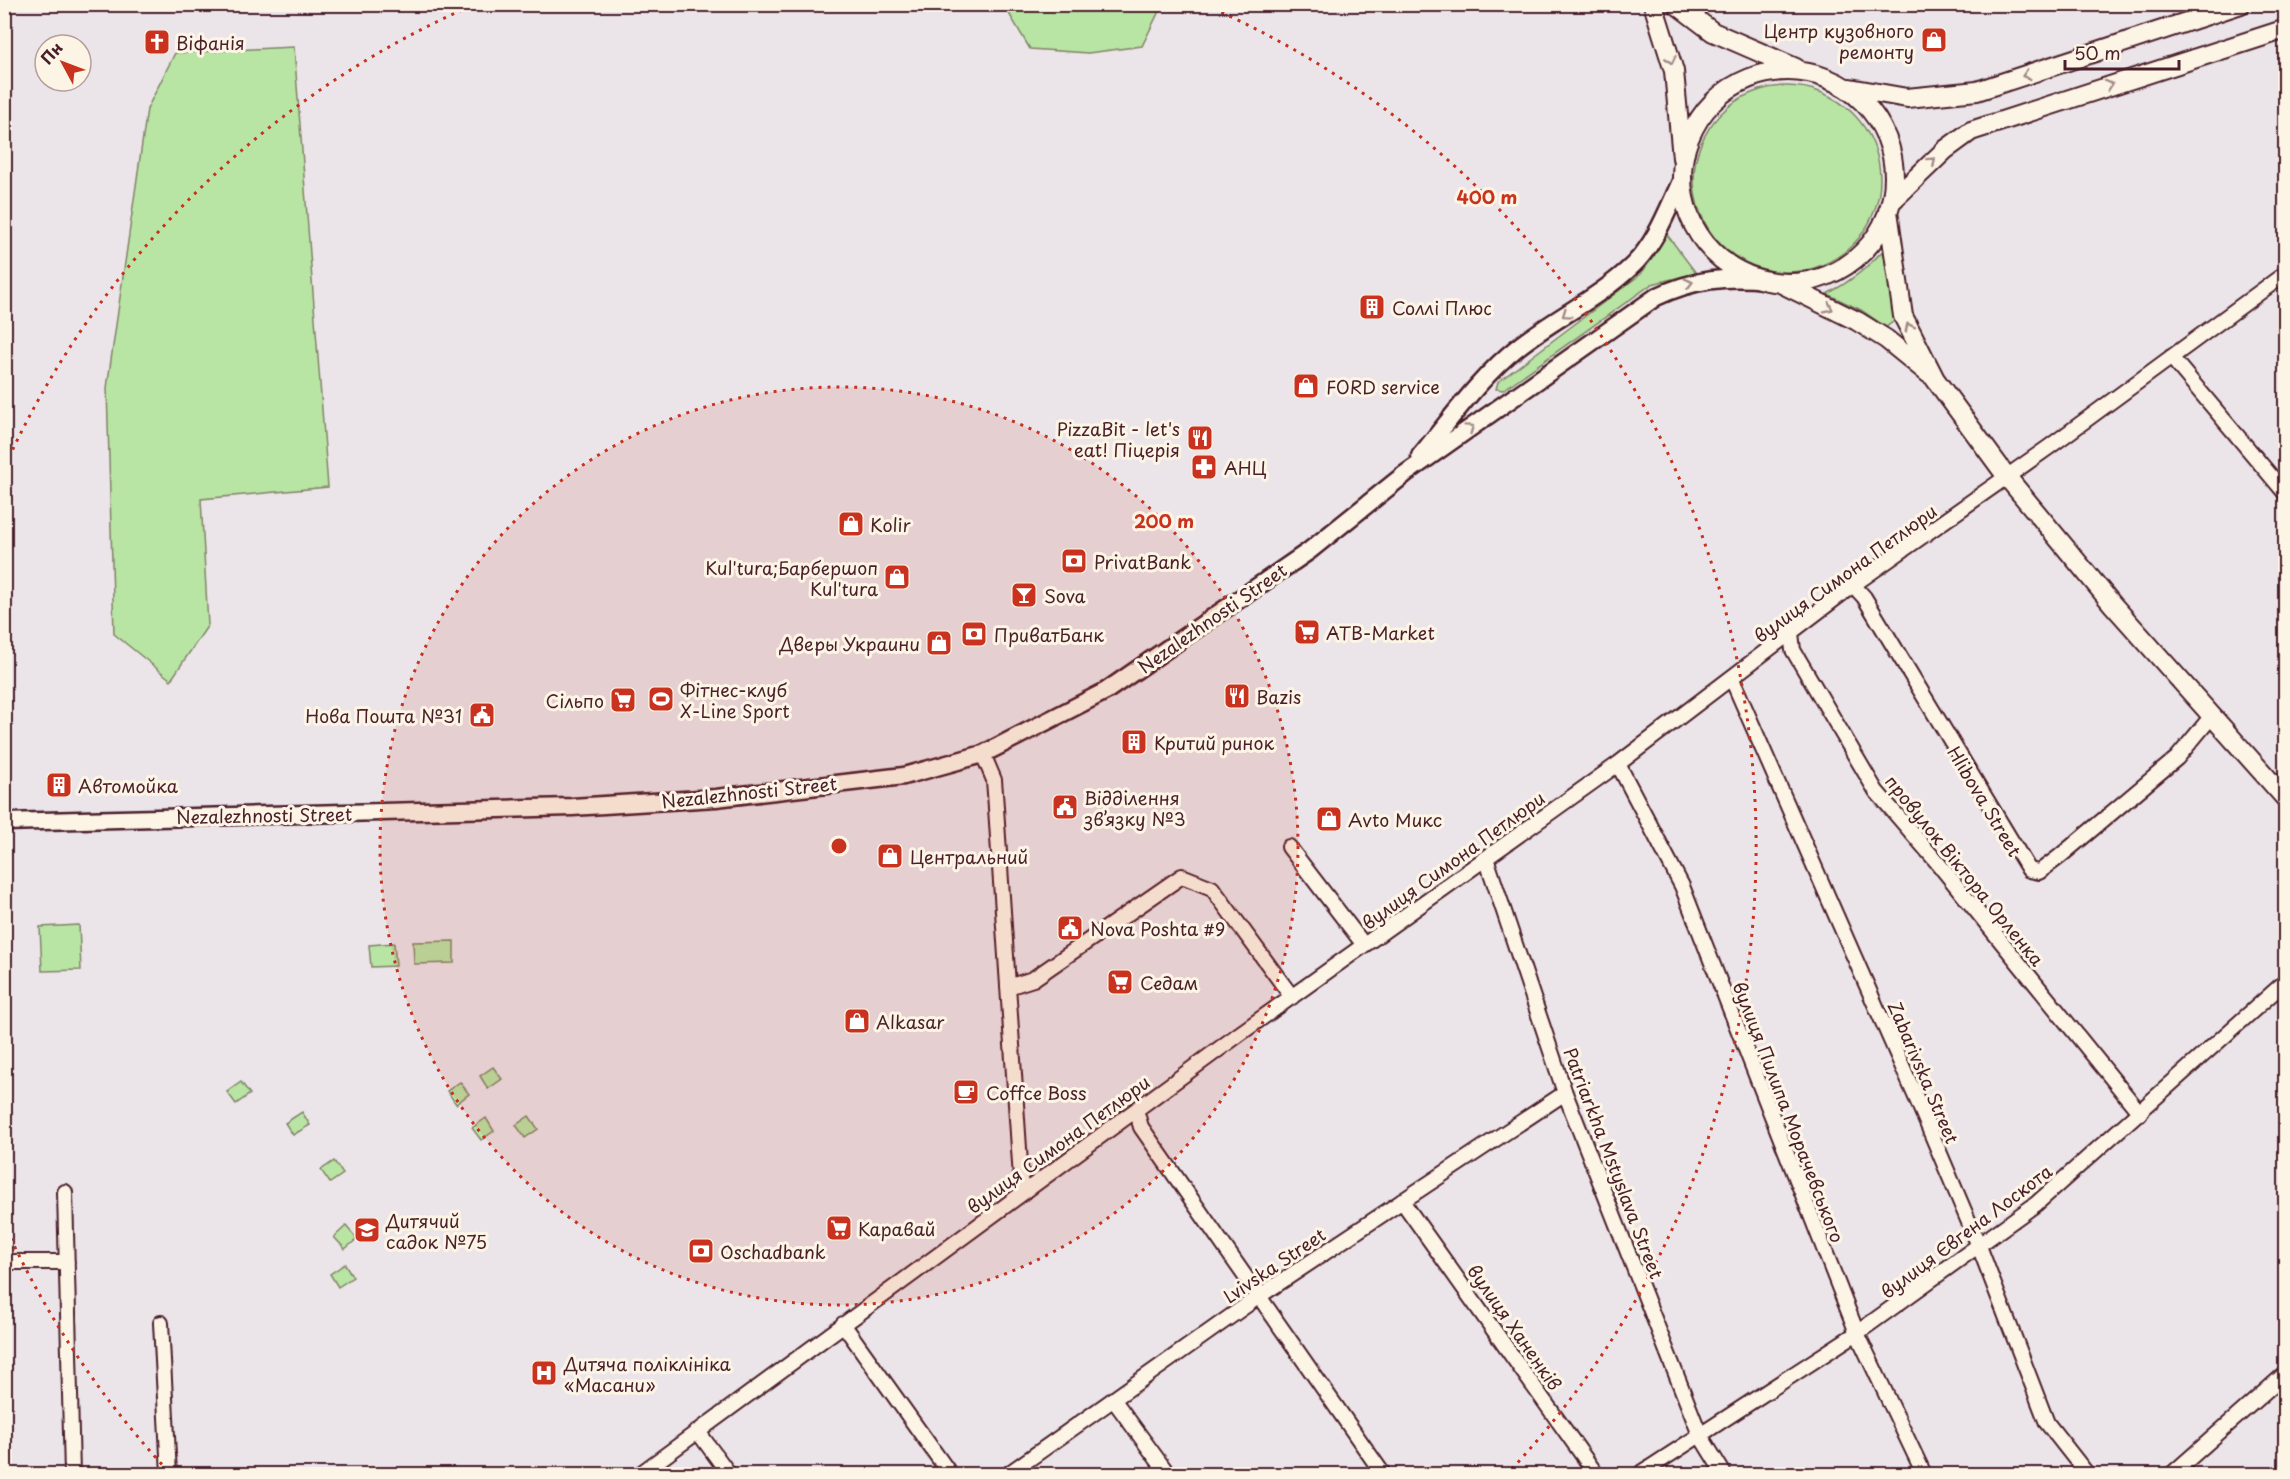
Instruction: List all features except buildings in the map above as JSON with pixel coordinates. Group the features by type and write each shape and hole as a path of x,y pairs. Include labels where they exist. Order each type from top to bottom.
{"main road":[{"path":"1653,4 1674,71 1683,173"},
{"path":"1676,4 1713,32 1806,72"},
{"name":"Nezalezhnosti Street","path":"2241,4 1977,91 1907,98 1873,94 1806,72 1784,71 1763,74 1742,82 1724,93 1708,108 1695,126 1687,147 1683,173 1685,198 1700,236 1730,265 1772,281 1817,278 1853,260 1868,246 1890,207 1945,150 1971,131 2286,29"},
{"name":"Nezalezhnosti Street","path":"1843,86 1861,100 1876,117 1886,136 1893,158 1894,180 1890,207"},
{"path":"1890,207 1899,297 1904,316 1935,379 2007,477 2211,717 2286,799"},
{"path":"1772,281 1857,321 1886,339 1935,379"}],"street":[{"name":"Nezalezhnosti Street","path":"1405,474 1468,398 1517,348 1635,264 1652,241 1683,173"},
{"name":"вулиця Симона Петлюри","path":"640,1474 1136,1110 1618,764 1853,585 2007,477 2286,273"},
{"name":"Nezalezhnosti Street","path":"4,822 572,807 716,798 904,776 983,754 1106,691 1309,551 1405,474 1656,297 1681,285 1709,278 1734,277 1772,281"},
{"path":"2171,357 2286,494"},
{"name":"Hlibova Street","path":"1853,585 1864,597 2029,870 2039,872 2059,857 2177,758 2211,717"},
{"name":"провулок Віктора Орленка","path":"1791,633 1793,650 1876,791 1937,862 2139,1113"},
{"name":"Zabarivska Street","path":"1732,679 1859,966 1979,1246 2047,1423 2087,1474"},
{"path":"983,754 994,787 1022,1193"},
{"name":"вулиця Пилипа Морачевського","path":"1618,764 1682,886 1857,1333 1924,1474"},
{"path":"1289,847 1364,945"},
{"name":"Patriarkha Mstyslava Street","path":"1486,858 1565,1093 1700,1435 1724,1474"},
{"path":"1008,987 1032,979 1182,876 1212,888 1292,997"},
{"name":"вулиця Євгена Лоскота","path":"1640,1474 1857,1333 2055,1189 2286,981"},
{"name":"Lvivska Street","path":"1008,1474 1258,1297 1565,1093"},
{"path":"1136,1110 1141,1127 1383,1474"},
{"path":"65,1192 72,1474"},
{"name":"вулиця Ханенків","path":"1402,1201 1596,1474"},
{"path":"4,1262 67,1262"},
{"path":"161,1323 169,1474"},
{"path":"843,1324 950,1474"},
{"path":"2172,1474 2286,1373"},
{"path":"1113,1399 1168,1474"},
{"path":"699,1432 729,1474"}],"green space":[{"path":"1004,5 1162,5 1142,46 1088,53 1030,49"},
{"path":"294,47 328,487 201,499 208,625 171,680 114,634 107,388 147,109 175,53"},
{"path":"1787,86 1823,93 1853,113 1873,143 1880,179 1873,215 1853,245 1823,265 1787,272 1751,265 1721,245 1701,215 1694,179 1701,143 1721,113 1751,93"},
{"path":"1665,232 1696,273 1652,284 1503,390 1496,389 1498,382 1641,274 1656,253"},
{"path":"1886,247 1889,281 1897,319 1886,327 1861,310 1827,294 1859,274"},
{"path":"79,925 81,970 42,971 40,927"},
{"path":"454,941 454,963 414,964 413,942"},
{"path":"394,943 396,966 371,967 369,945"},
{"path":"493,1067 502,1079 488,1089 480,1076"},
{"path":"241,1082 250,1094 236,1104 227,1092"},
{"path":"460,1082 469,1094 456,1104 447,1091"},
{"path":"302,1112 310,1125 293,1135 285,1123"},
{"path":"529,1116 538,1129 525,1138 516,1125"},
{"path":"486,1118 494,1131 481,1140 472,1128"},
{"path":"334,1161 343,1174 330,1183 321,1170"},
{"path":"346,1226 357,1239 345,1249 334,1237"},
{"path":"345,1264 353,1277 338,1287 330,1274"}],"place":[{"name":"Центр кузовного ремонту","path":"1934,40"},
{"name":"Віфанія","path":"157,42"},
{"name":"Соллі Плюс","path":"1372,307"},
{"name":"FORD service","path":"1306,386"},
{"name":"PizzaBit - let's eat! Піцерія","path":"1200,438"},
{"name":"АНЦ","path":"1204,467"},
{"name":"Kolir","path":"851,524"},
{"name":"PrivatBank","path":"1074,561"},
{"name":"Kul'tura;Барбершоп Kul'tura","path":"897,577"},
{"name":"Sova","path":"1024,595"},
{"name":"ATB-Market","path":"1307,632"},
{"name":"ПриватБанк","path":"974,634"},
{"name":"Дверы Украини","path":"939,643"},
{"name":"Bazis","path":"1237,696"},
{"name":"Фітнес-клуб X-Line Sport","path":"661,699"},
{"name":"Сільпо","path":"623,700"},
{"name":"Нова Пошта №31","path":"482,715"},
{"name":"Критий ринок","path":"1134,742"},
{"name":"Автомойка","path":"59,785"},
{"name":"Відділення зв’язку №3","path":"1065,807"},
{"name":"Avto Микс","path":"1329,819"},
{"name":"Центральний","path":"890,856"},
{"name":"Nova Poshta #9","path":"1070,928"},
{"name":"Седам","path":"1120,982"},
{"name":"Alkasar","path":"857,1021"},
{"name":"Coffce Boss","path":"966,1092"},
{"name":"Каравай","path":"839,1228"},
{"name":"Дитячий садок №75","path":"367,1230"},
{"name":"Oschadbank","path":"701,1251"},
{"name":"Дитяча поліклініка «Масани»","path":"544,1373"}]}
